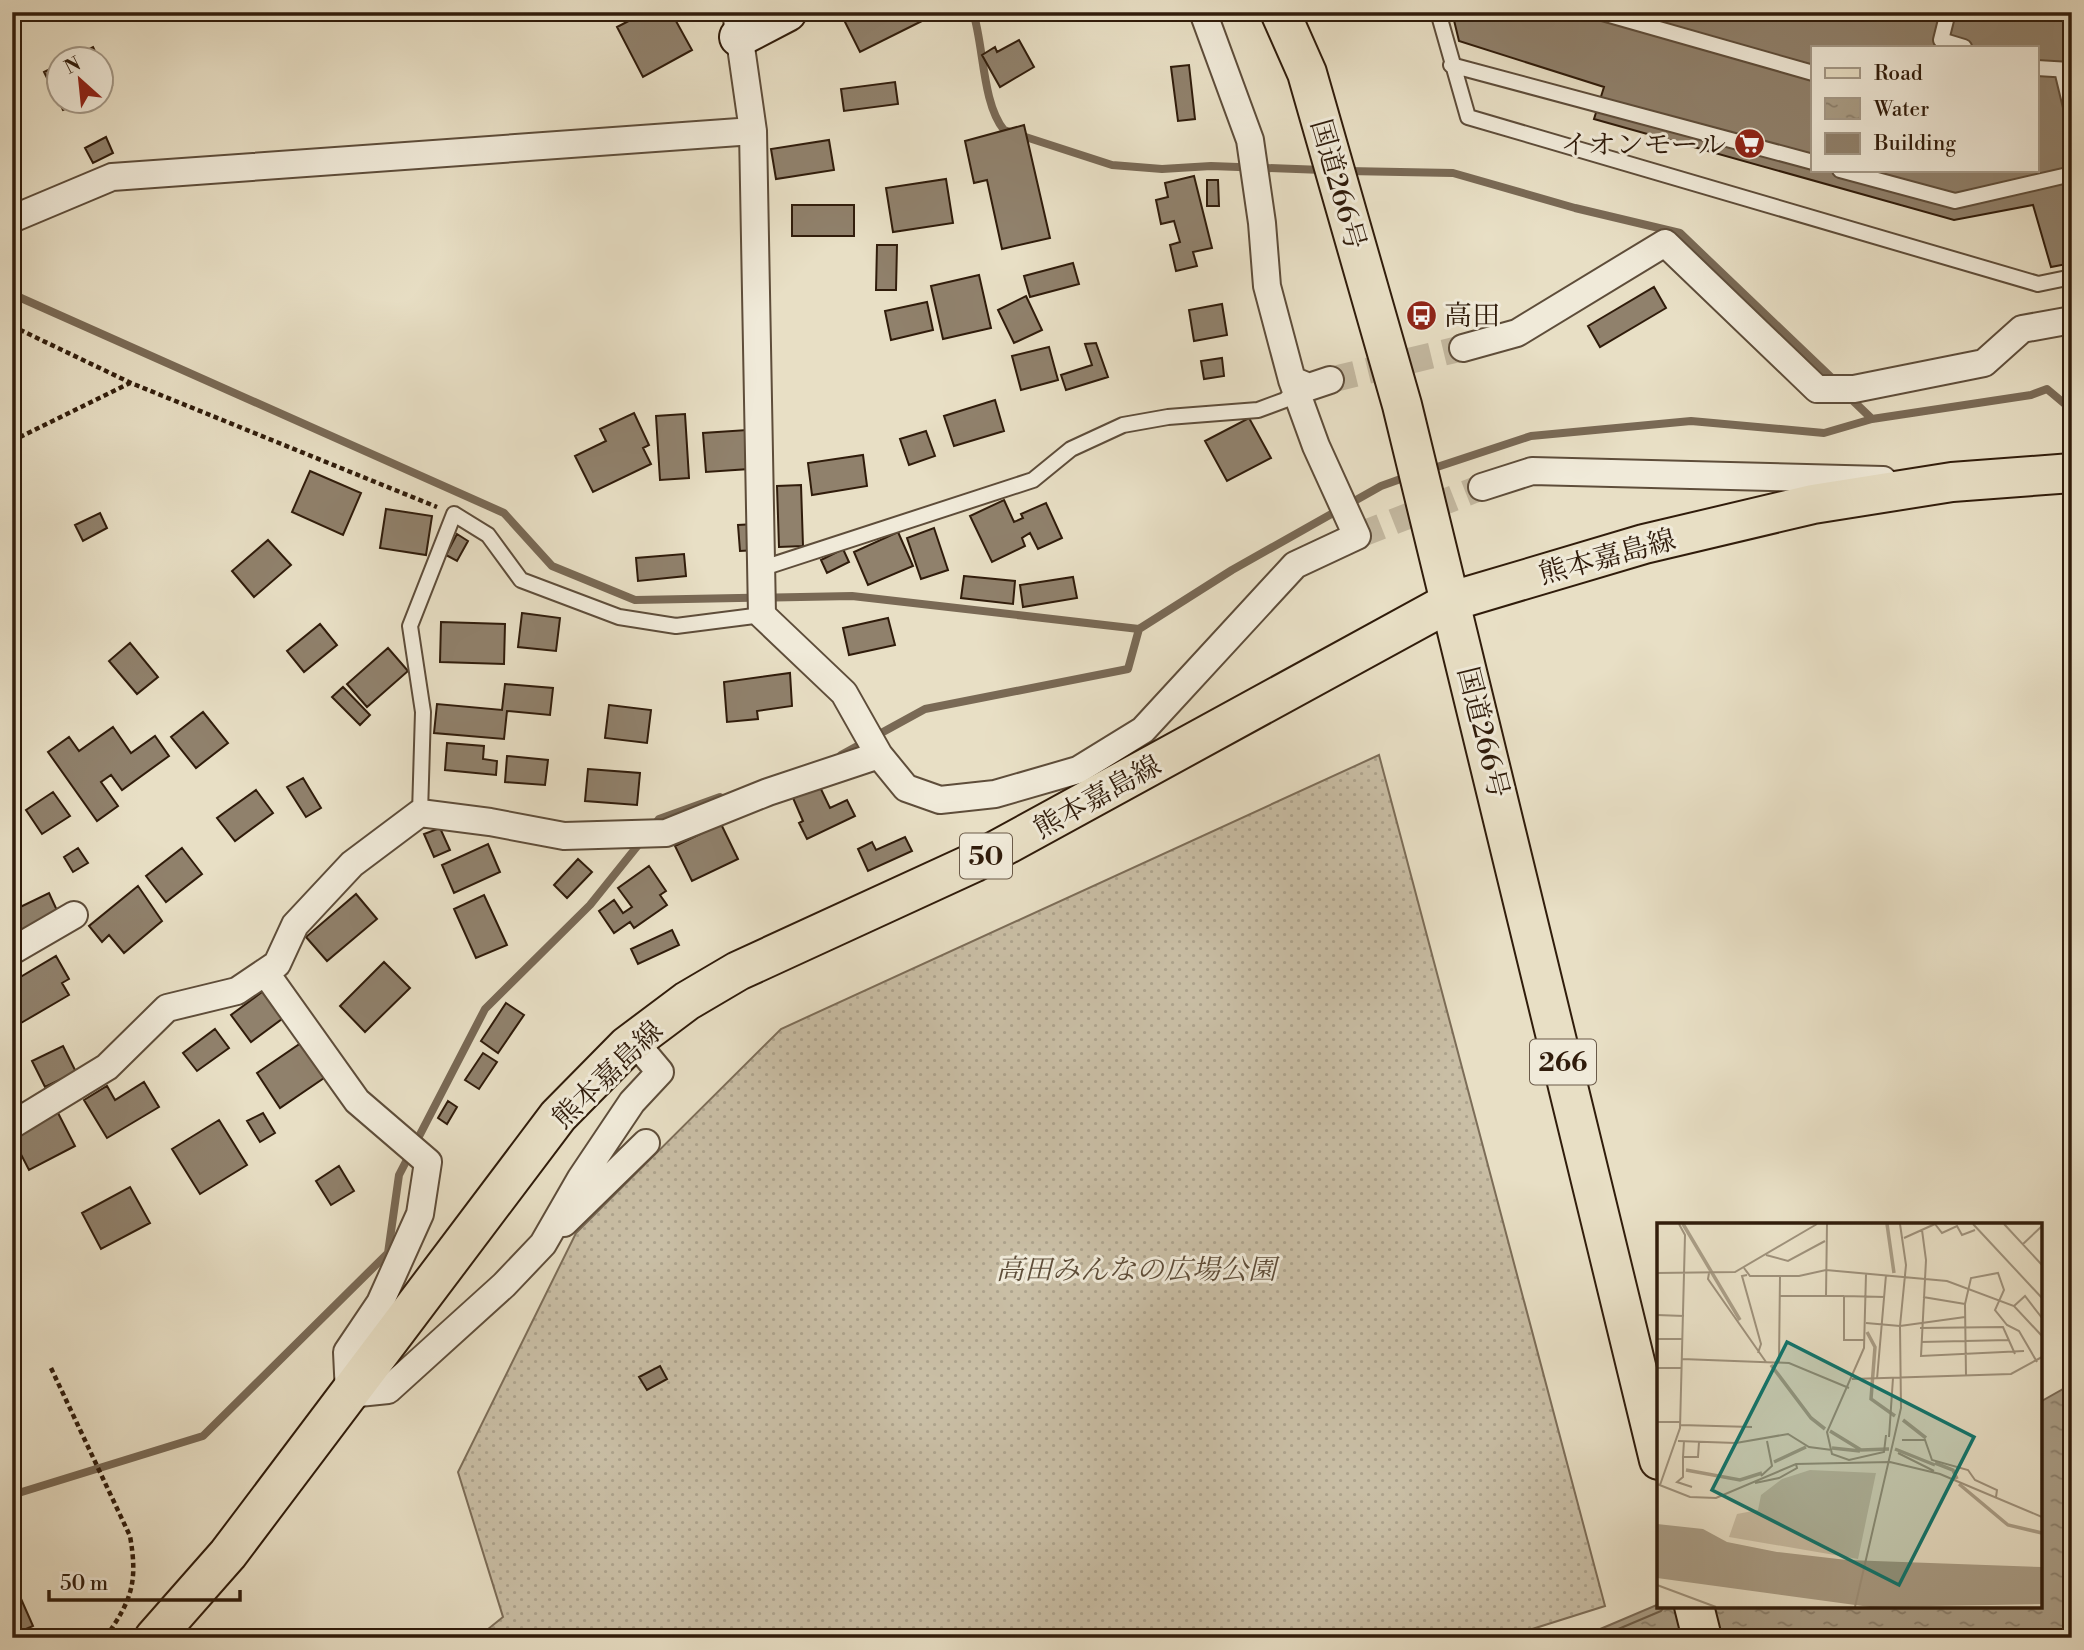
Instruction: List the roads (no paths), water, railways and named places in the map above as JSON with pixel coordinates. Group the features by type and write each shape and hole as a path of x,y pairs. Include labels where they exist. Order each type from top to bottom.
{"main road":[{"name":"国道266号","path":"1280,12 1310,85 1402,405 1452,601 1657,1452"},
{"name":"熊本嘉島線","path":"153,1638 228,1554 558,1116 634,1041 687,1001 738,971 973,863 1452,601 1644,544 1813,504 1952,482 2072,473"},
{"path":"1694,1608 1702,1638"}],"street":[{"path":"787,12 737,24 753,131 762,615 844,693 879,755 906,788 940,800 995,794 1078,770 1143,730 1295,565 1356,536 1316,446 1294,385 1267,286 1250,140 1203,12"},
{"path":"16,208 112,177 753,131"},
{"path":"1464,348 1517,333 1665,243 1817,389 1854,389 1984,363 2022,329 2072,320"},
{"path":"1294,385 1309,387 1330,380"},
{"path":"1482,487 1532,471 1952,482"},
{"path":"12,1125 107,1068 167,1008 237,991 277,964 295,925 352,864 420,813 565,836 666,833 768,792 879,755"},
{"path":"12,951 74,915"},
{"path":"265,972 357,1101 428,1163 420,1214 380,1303 346,1352 349,1394 388,1390 504,1285 646,1143"},
{"path":"543,1244 581,1178 632,1102 660,1072 634,1041"}],"lane":[{"path":"1438,12 1468,117 2038,285 2072,277"},
{"path":"1599,12 1811,72"},
{"path":"1939,44 1948,12"},
{"path":"1451,65 1811,161"},
{"path":"2038,68 2067,70 2072,111"},
{"path":"1847,172 1955,201 2072,174"},
{"path":"763,568 1033,480 1071,449 1123,425 1168,417 1258,410 1285,400 1294,385"},
{"path":"420,813 423,712 410,626 454,514 488,534 521,580 619,617 676,626 762,615"}],"water":[{"path":"2072,1384 2072,1638 1579,1638 1657,1605 1657,1608 2042,1608 2042,1401"}],"waterway":[{"path":"973,12 987,90 991,105 1004,130 1112,165 1162,169 1211,166 1323,170"},
{"path":"1347,171 1453,173 1575,208 1680,233 1836,382"},
{"path":"12,294 504,513 552,566 635,600 852,596 1139,629 1232,570 1381,486 1409,476"},
{"path":"1847,395 1872,419 2031,395 2047,389 2072,410"},
{"path":"1428,470 1531,436 1691,421 1824,433 1872,419"},
{"path":"841,755 925,709 1128,669 1139,629"},
{"path":"653,827 659,819 720,797"},
{"path":"12,1495 203,1436 388,1253 399,1175 485,1009 590,905 643,839"}],"tunnel":[{"path":"1330,380 1463,348"},
{"path":"1357,536 1482,487"}],"place":[{"name":"イオンモール","path":"1749,144"},
{"name":"高田","path":"1421,315"}],"park label":[{"name":"高田みんなの広場公園","path":"1136,1269"}]}
